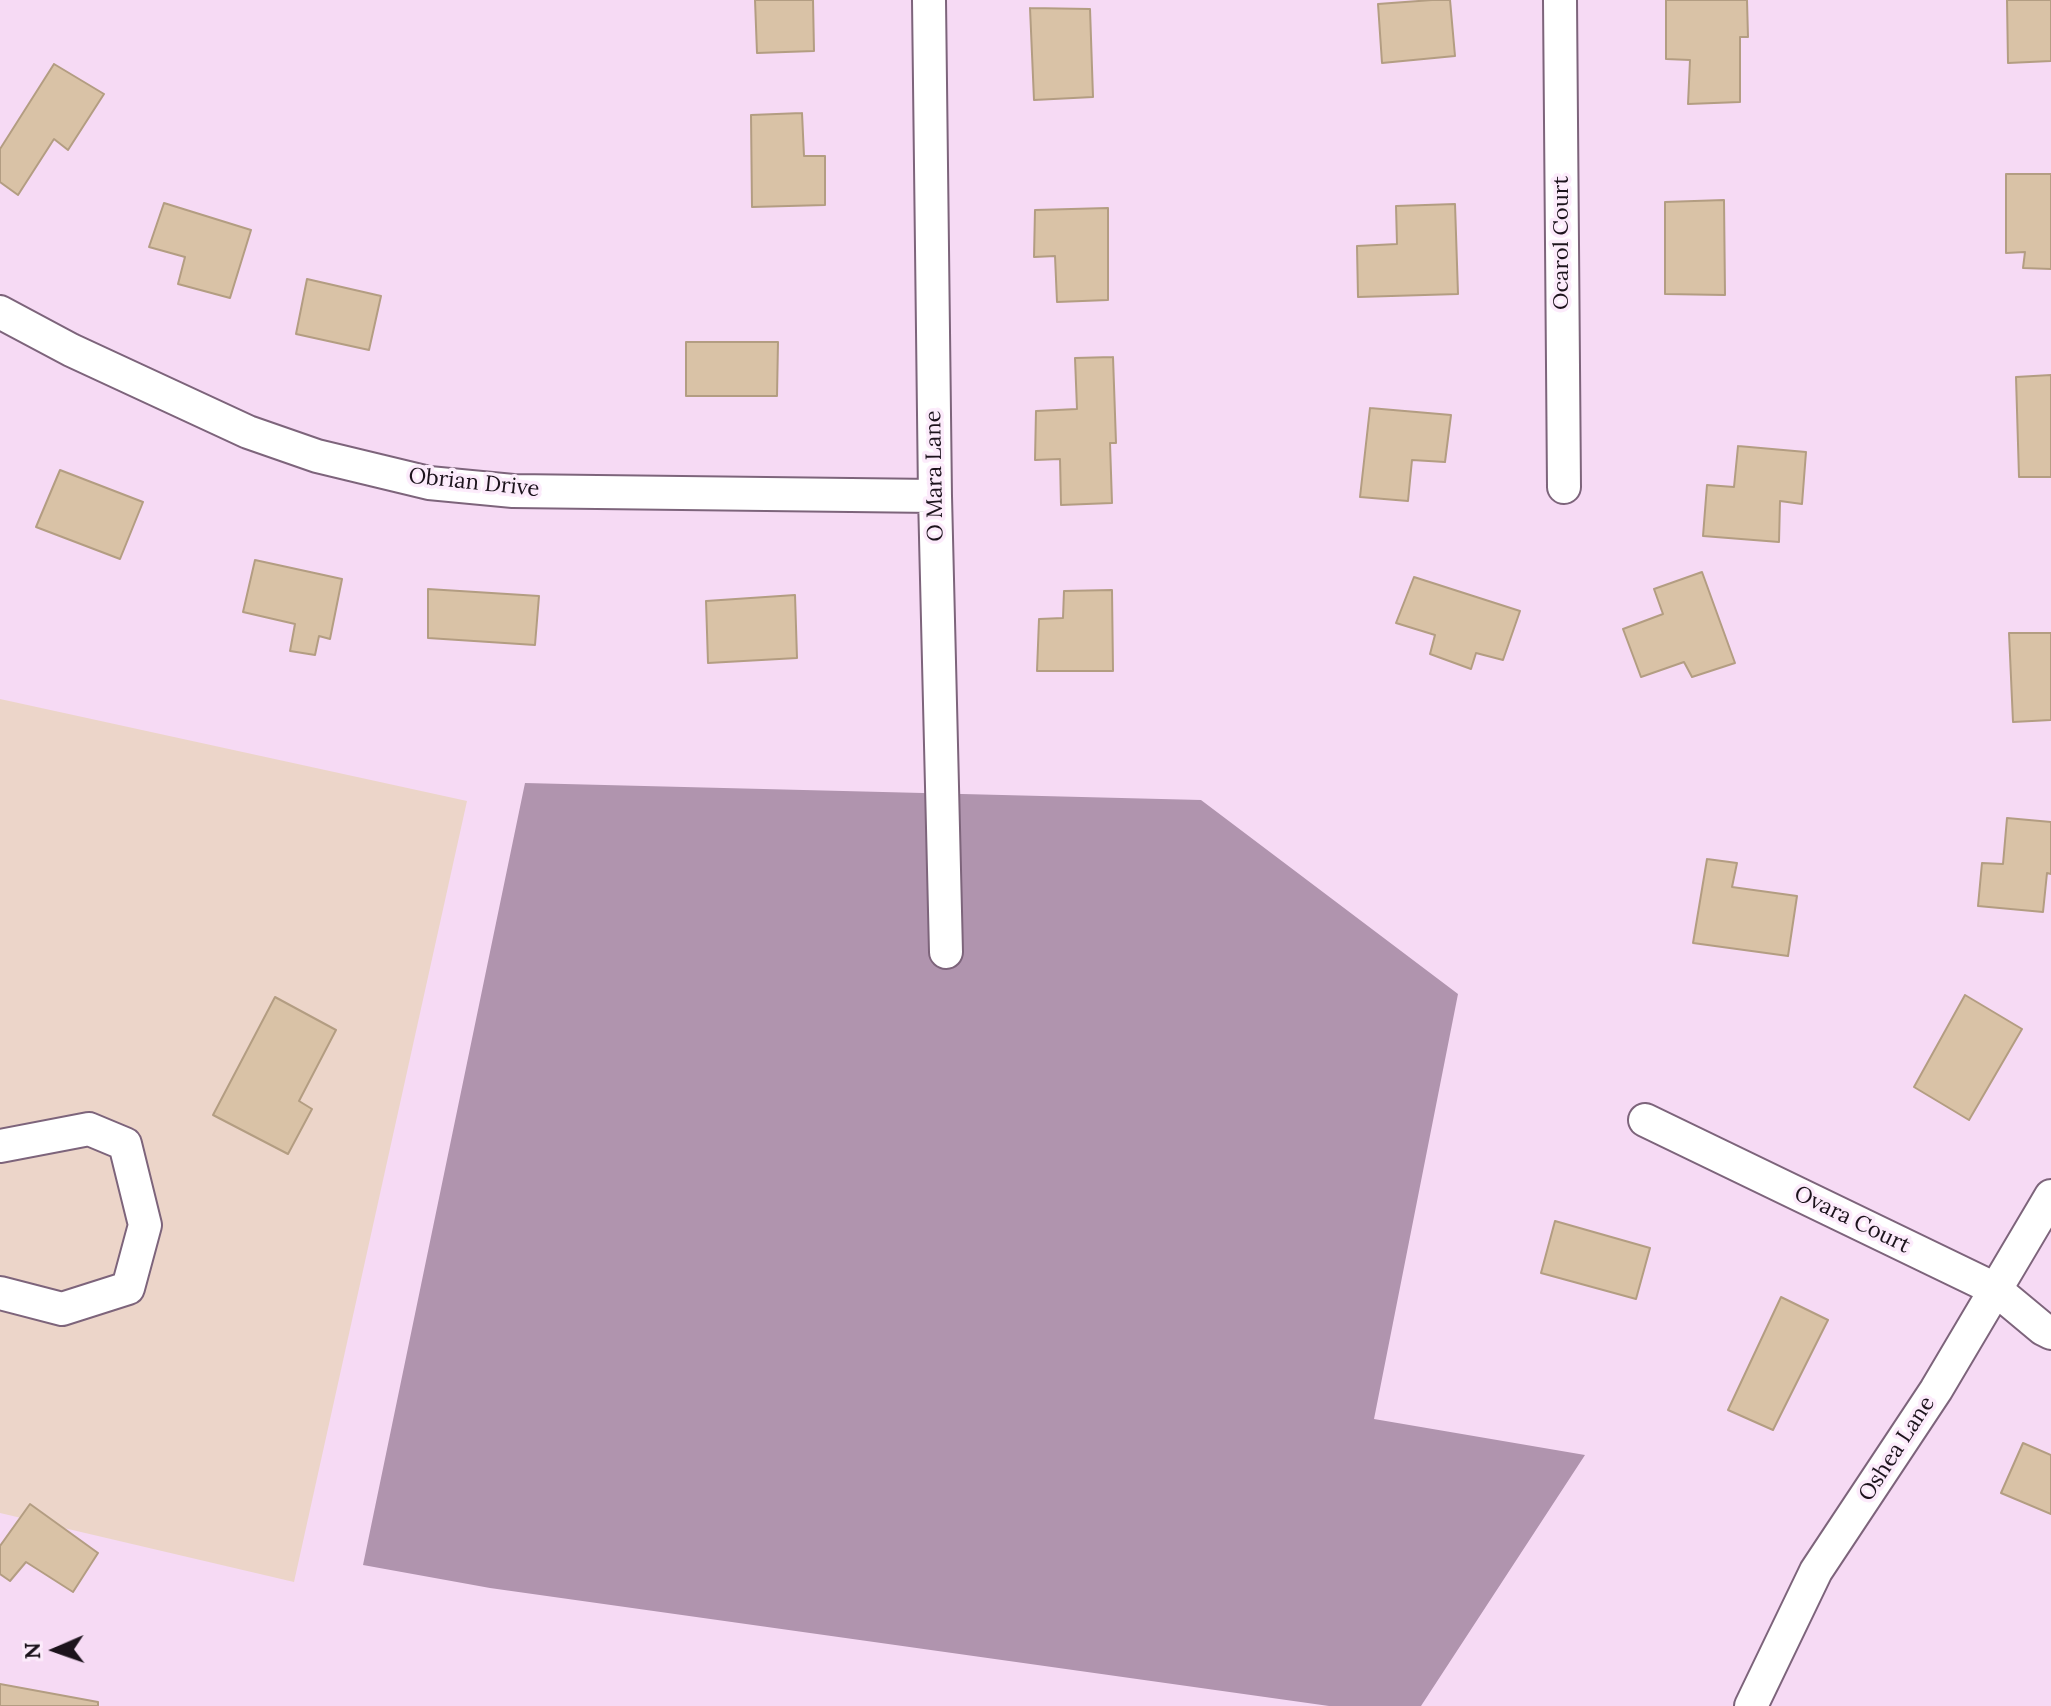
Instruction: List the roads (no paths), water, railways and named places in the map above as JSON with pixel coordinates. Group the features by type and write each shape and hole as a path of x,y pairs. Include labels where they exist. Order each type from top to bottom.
{"street":[{"name":"O Mara Lane","path":"929,0 935,496 946,952"},
{"name":"Ocarol Court","path":"1560,0 1564,487"},
{"name":"Obrian Drive","path":"0,312 71,350 248,432 317,456 429,483 513,491 935,496"},
{"name":"Ovara Court","path":"1645,1120 1995,1289 2051,1333"},
{"path":"0,1146 89,1129 125,1144 145,1225 128,1288 62,1309 0,1293"},
{"name":"Oshea Lane","path":"1751,1706 1816,1571 1936,1390 2051,1196"}]}
